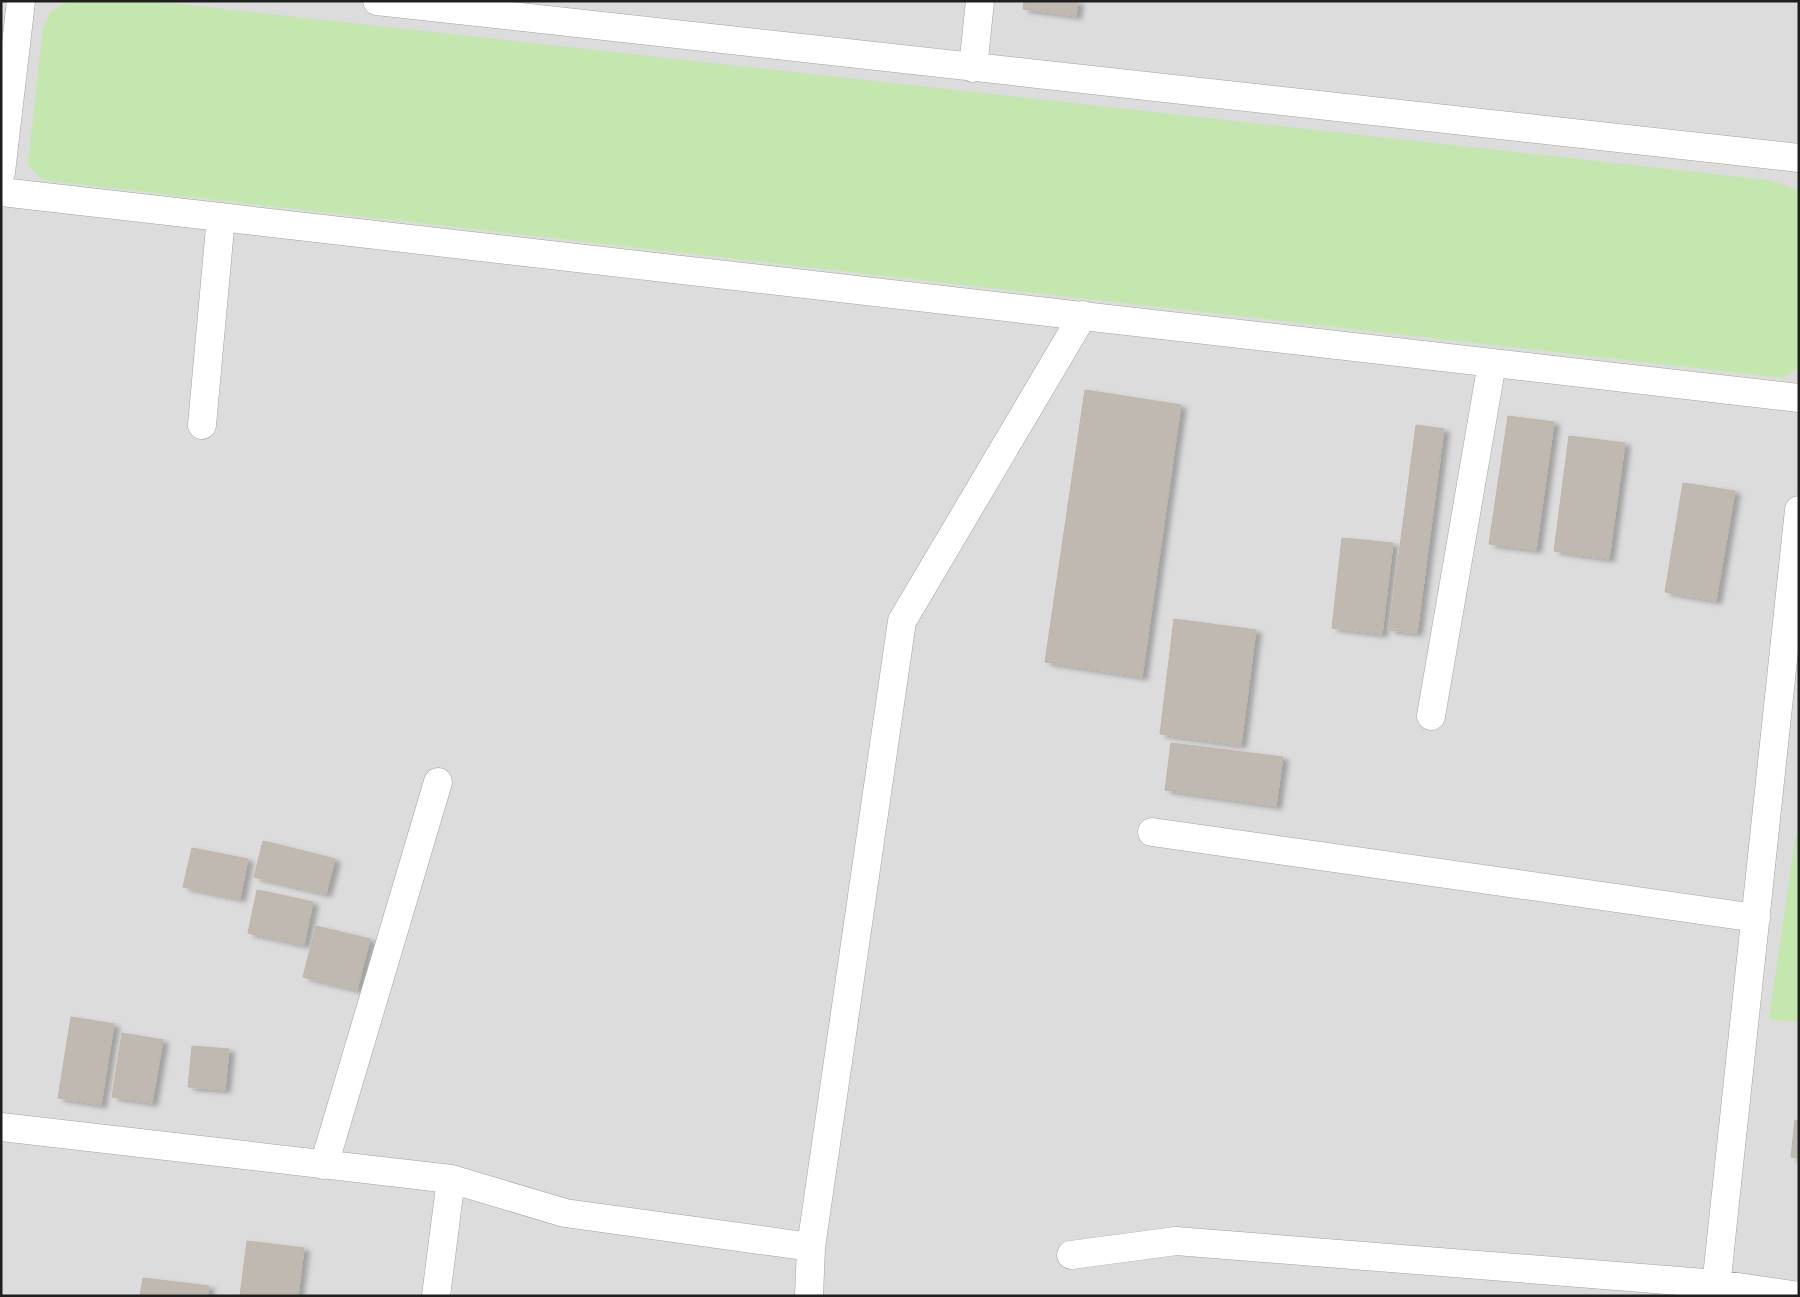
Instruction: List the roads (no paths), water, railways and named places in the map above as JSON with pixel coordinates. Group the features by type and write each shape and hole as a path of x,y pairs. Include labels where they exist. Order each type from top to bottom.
{"street":[{"path":"1,172 21,1"},
{"path":"377,1 1799,158"},
{"path":"973,68 980,1"},
{"path":"1,192 1799,398"},
{"path":"202,425 222,217"},
{"path":"809,1296 810,1246 902,621 1083,316"},
{"path":"1431,716 1492,363"},
{"path":"1716,1290 1799,510"},
{"path":"324,1165 438,782"},
{"path":"1152,832 1756,918"},
{"path":"1,1127 451,1179 565,1213 810,1246"},
{"path":"436,1296 451,1179"},
{"path":"1071,1255 1176,1241 1799,1296"}]}
